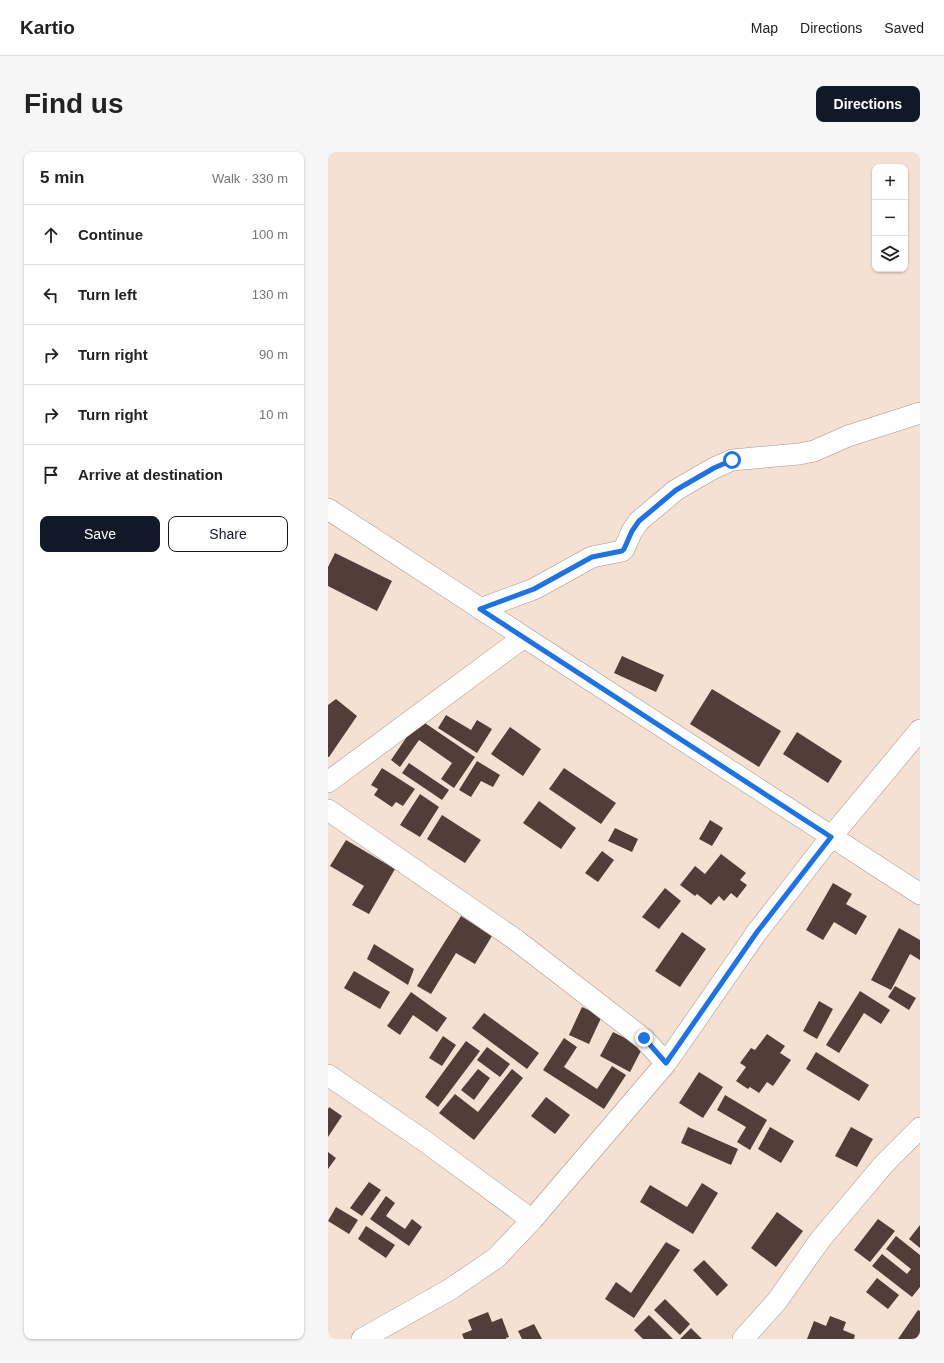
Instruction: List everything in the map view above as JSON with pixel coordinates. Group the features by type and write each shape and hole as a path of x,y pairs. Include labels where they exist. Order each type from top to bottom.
{"street":[{"path":"480,609 534,589 592,557 622,551 639,521 676,490 714,468 732,460 799,454 814,451 848,436 920,412"},
{"path":"328,509 920,894"},
{"path":"328,782 524,637"},
{"path":"374,1336 449,1290 496,1258 532,1220 666,1063 757,932 831,837 920,730"},
{"path":"328,810 516,940 644,1038 666,1063"},
{"path":"328,1075 426,1142 532,1220"},
{"path":"743,1339 776,1301 820,1240 884,1164 920,1128"}],"building":[{"path":"335,553 392,581 377,611 328,586 328,567"},
{"path":"622,656 664,675 656,692 614,673"},
{"path":"712,689 781,731 759,767 690,724"},
{"path":"336,699 357,716 328,757 328,705"},
{"path":"446,715 471,730 477,720 492,729 477,753 438,728"},
{"path":"419,719 475,757 454,788 441,779 452,763 419,740 400,767 391,760"},
{"path":"510,727 541,749 523,776 491,754"},
{"path":"797,732 842,761 828,783 783,754"},
{"path":"477,761 500,775 493,787 481,781 471,797 459,790"},
{"path":"409,763 449,790 442,800 402,773"},
{"path":"382,768 415,789 403,806 396,802 392,807 374,795 378,789 371,785"},
{"path":"564,768 616,803 601,824 549,789"},
{"path":"420,794 439,807 420,837 400,825"},
{"path":"539,801 576,828 561,849 523,823"},
{"path":"442,815 481,840 465,863 427,839"},
{"path":"710,820 723,828 712,846 699,839"},
{"path":"615,828 638,839 632,852 608,841"},
{"path":"346,840 395,869 369,914 352,905 364,886 330,866"},
{"path":"602,851 614,860 598,882 585,873"},
{"path":"721,854 746,873 740,880 747,885 737,898 731,893 724,901 719,896 711,905 697,894 695,896 680,885 695,866 705,874"},
{"path":"833,883 852,894 846,904 867,916 856,935 834,922 823,940 806,930"},
{"path":"665,888 681,901 659,929 642,917"},
{"path":"461,916 492,936 475,964 456,953 431,994 417,986"},
{"path":"899,928 920,940 920,960 910,954 891,990 871,980"},
{"path":"682,932 706,949 680,987 655,971"},
{"path":"374,944 414,969 408,985 367,959"},
{"path":"354,971 390,992 380,1009 344,988"},
{"path":"895,986 916,998 909,1010 888,997"},
{"path":"860,991 890,1010 881,1024 864,1013 839,1053 826,1045"},
{"path":"411,992 447,1018 437,1032 413,1015 400,1035 387,1026"},
{"path":"819,1001 833,1009 817,1039 803,1031"},
{"path":"582,1007 602,1016 589,1044 569,1035"},
{"path":"484,1013 539,1053 527,1069 472,1028"},
{"path":"613,1032 643,1047 630,1072 600,1056"},
{"path":"767,1034 785,1046 780,1053 791,1060 773,1086 767,1082 759,1093 750,1087 748,1089 736,1081 746,1067 740,1063 751,1048 755,1050"},
{"path":"443,1036 456,1045 442,1066 429,1058"},
{"path":"564,1038 577,1047 564,1067 597,1089 612,1066 626,1075 604,1109 543,1070"},
{"path":"466,1041 480,1051 438,1107 425,1097"},
{"path":"487,1047 510,1064 500,1077 477,1060"},
{"path":"816,1052 869,1085 859,1101 806,1069"},
{"path":"478,1069 490,1078 474,1100 461,1090"},
{"path":"512,1069 523,1078 474,1140 439,1113 455,1094 478,1112"},
{"path":"699,1072 723,1087 703,1118 679,1103"},
{"path":"725,1095 767,1120 750,1150 737,1142 746,1127 717,1110"},
{"path":"546,1097 570,1115 555,1134 531,1116"},
{"path":"329,1107 342,1116 328,1137 328,1109"},
{"path":"688,1127 738,1149 731,1165 681,1143"},
{"path":"770,1127 794,1141 781,1163 758,1149"},
{"path":"851,1127 873,1139 857,1167 835,1156"},
{"path":"328,1152 336,1158 328,1169"},
{"path":"369,1182 381,1190 362,1216 350,1208"},
{"path":"702,1183 718,1193 693,1234 640,1202 650,1185 687,1207"},
{"path":"386,1196 395,1203 386,1216 405,1229 412,1219 422,1227 409,1246 370,1219"},
{"path":"336,1207 358,1220 349,1234 328,1221"},
{"path":"777,1212 803,1231 776,1267 751,1248"},
{"path":"878,1219 895,1231 870,1262 854,1250"},
{"path":"920,1225 920,1248 909,1239"},
{"path":"366,1226 395,1245 386,1258 358,1239"},
{"path":"896,1236 920,1255 920,1287 912,1297 872,1266 882,1254 907,1274 911,1269 886,1249"},
{"path":"666,1242 680,1250 634,1318 605,1299 616,1282 631,1293"},
{"path":"704,1260 728,1285 717,1296 693,1270"},
{"path":"877,1278 899,1295 888,1309 866,1292"},
{"path":"665,1299 690,1324 680,1335 654,1310"},
{"path":"918,1310 920,1311 920,1333 916,1339 898,1339"},
{"path":"488,1312 492,1322 502,1318 509,1337 506,1339 464,1339 462,1334 472,1330 468,1320"},
{"path":"649,1315 673,1339 643,1339 634,1330"},
{"path":"830,1316 846,1322 843,1330 855,1335 854,1339 807,1339 814,1321 826,1326"},
{"path":"534,1324 542,1339 522,1339 518,1331"},
{"path":"691,1328 702,1339 680,1339"}],"route":[{"path":"644,1038 666,1063 757,932 831,837 480,609 534,589 562,575 581,562 592,557 622,551 639,521 676,490 714,468 732,460"}]}
